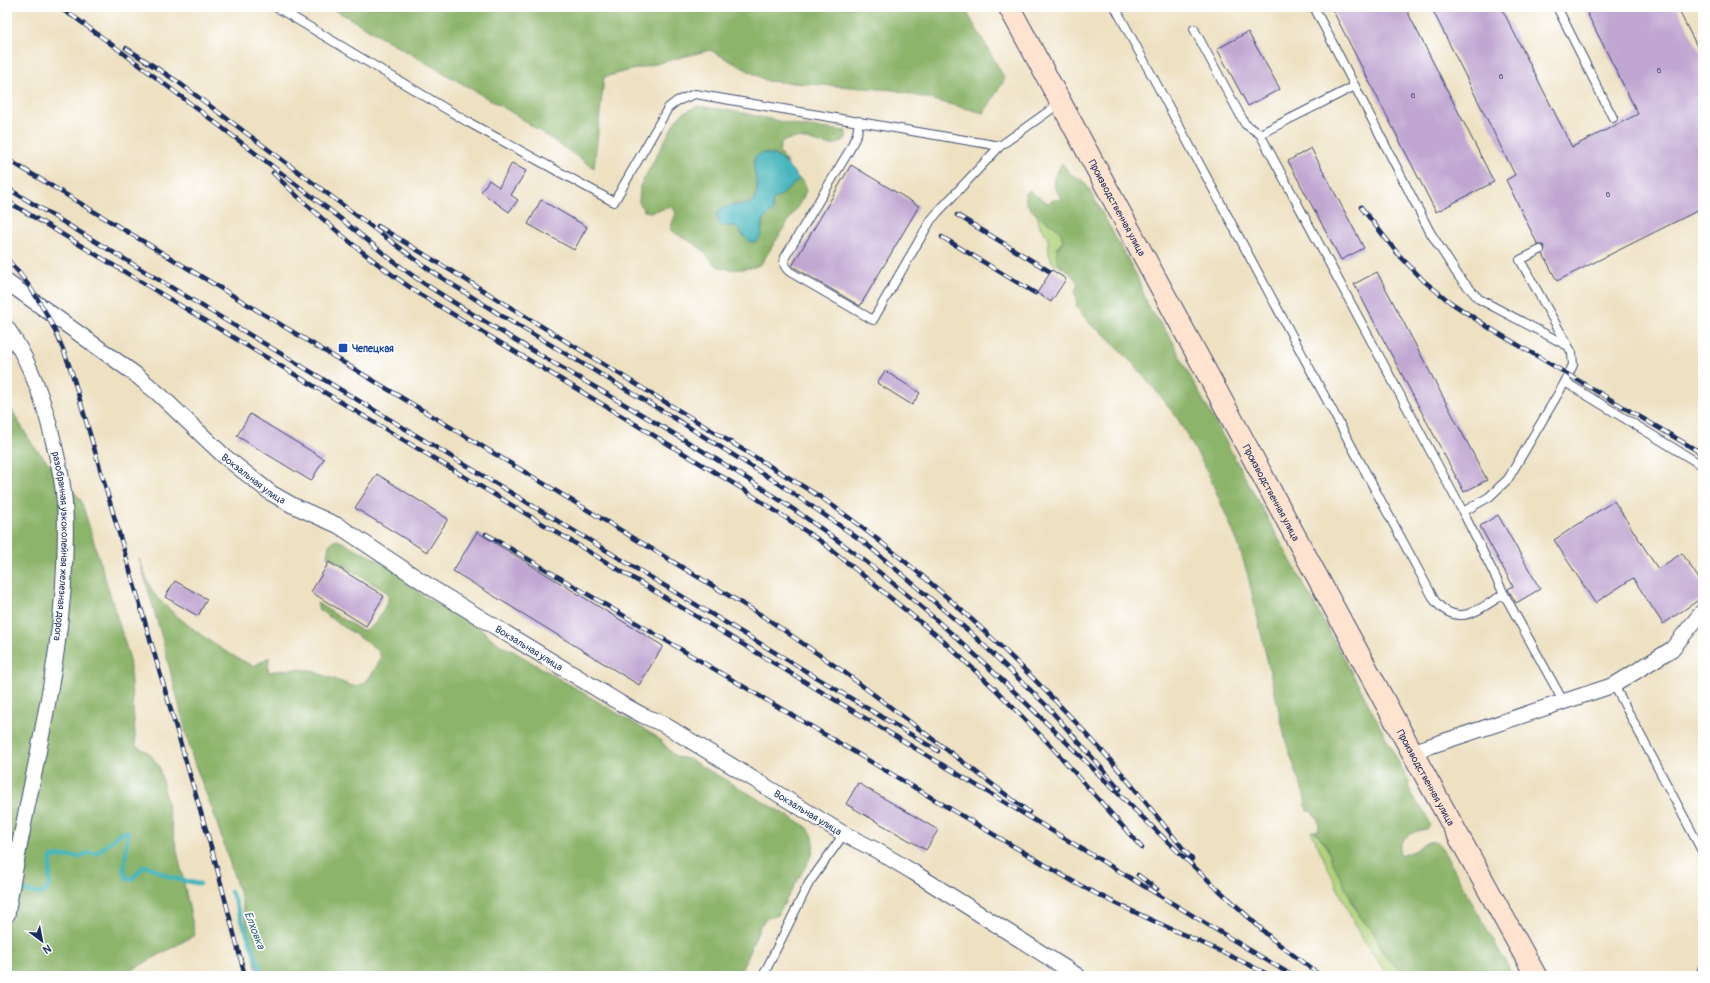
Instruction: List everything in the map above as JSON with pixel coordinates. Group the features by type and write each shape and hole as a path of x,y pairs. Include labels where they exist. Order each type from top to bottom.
{"main road":[{"name":"Производственная улица","path":"1009,7 1412,752 1536,976"}],"street":[{"name":"Вокзальная улица","path":"7,282 135,374 162,396 224,456 271,493 292,505 339,526 454,602 642,716 662,724 694,742 844,834 876,850 913,872 1078,976"},
{"name":"разобранная узкоколейная железная дорога","path":"7,328 33,373 46,412 57,453 65,510 64,553 58,646 52,688 13,877 8,909"},
{"path":"1412,752 1614,685 1672,649 1703,611"}],"lane":[{"path":"276,7 468,122 614,202 662,116 668,108 687,96 695,94 704,94 1000,146"},
{"path":"1115,7 1435,601 1444,611 1455,616 1472,612 1504,594"},
{"path":"1314,7 1430,232 1459,277 1479,299 1568,346"},
{"path":"1557,7 1613,118"},
{"path":"1194,29 1245,124 1260,134 1463,512 1504,594 1563,701"},
{"path":"1260,134 1354,86"},
{"path":"859,121 855,138 849,151 785,257 784,263 785,268 790,272 872,320 931,220 1000,146 1061,102"},
{"path":"1463,512 1489,498 1508,480 1565,382 1574,360 1568,346 1520,260 1540,250"},
{"path":"1565,382 1703,466"},
{"path":"1614,685 1703,853"},
{"path":"763,976 809,883 844,834"},
{"path":"1700,976 1703,968"}],"green space":[{"path":"330,7 964,7 1005,79 984,113 894,90 767,81 710,50 604,77 594,168 516,115"},
{"path":"697,106 739,112 801,126 846,131 846,138 839,143 832,145 799,138 790,139 781,143 779,152 788,164 774,154 756,156 753,162 759,187 755,193 755,198 749,204 736,204 717,214 720,224 723,226 736,226 744,237 761,232 764,219 773,211 772,203 774,199 783,194 799,179 803,181 806,190 803,198 761,264 752,268 726,269 716,265 699,247 670,229 676,213 672,207 650,212 644,211 639,202 640,186 675,122 682,114"},
{"path":"1062,163 1070,174 1083,180 1090,191 1137,276 1148,306 1172,340 1184,365 1360,688 1409,782 1410,789 1415,800 1426,814 1430,826 1427,829 1407,836 1403,840 1399,850 1400,856 1414,851 1428,842 1436,843 1442,848 1513,976 1413,976 1389,961 1373,931 1361,918 1331,859 1327,846 1315,831 1319,829 1318,819 1311,811 1307,811 1304,795 1286,742 1248,576 1238,543 1208,473 1178,419 1162,398 1139,370 1103,333 1092,326 1077,308 1075,292 1078,283 1057,260 1056,255 1063,241 1061,234 1051,224 1031,210 1027,203 1025,194 1029,191 1048,203 1053,200 1062,199 1055,188 1053,181"},
{"path":"1037,215 1060,230 1063,241 1057,249 1059,263 1063,268 1053,263 1049,255 1048,237 1040,227"},
{"path":"7,402 32,444 81,500 129,656 136,746 149,753 159,766 195,935 121,976 7,976"},
{"path":"338,540 392,568 408,580 425,597 467,619 502,646 513,651 657,737 676,757 689,759 807,827 812,833 814,840 812,855 777,916 767,918 760,926 739,976 258,976 241,898 213,811 193,760 162,638 139,559 153,592 165,605 202,636 242,661 254,666 269,657 268,672 293,669 310,670 352,686 358,686 370,677 376,668 381,658 378,650 319,610 317,603 361,630 370,627 378,620 388,601 388,594 327,556 329,545 333,541"},
{"path":"1311,831 1315,831 1327,846 1354,906 1361,918 1373,931 1383,952 1413,976 1388,976 1357,930"}],"water":[{"path":"763,153 779,158 788,165 799,179 783,194 774,199 772,203 773,211 765,218 761,227 762,235 758,240 751,242 736,226 723,226 719,224 717,214 721,209 730,205 745,205 753,201 757,190 754,162 756,156"}],"building":[{"path":"1331,7 1405,7 1494,182 1436,212"},
{"path":"1431,7 1501,7 1572,147 1638,114 1584,7 1677,7 1703,58 1703,208 1557,281 1543,254 1545,248 1543,245 1538,245 1506,180 1515,175"},
{"path":"1248,32 1280,89 1248,106 1217,49"},
{"path":"1311,148 1364,248 1341,260 1288,161"},
{"path":"512,163 526,171 511,195 518,200 509,212 481,192 489,180 499,187"},
{"path":"851,165 919,206 860,306 792,266"},
{"path":"541,200 587,227 574,250 528,224"},
{"path":"1052,270 1066,279 1051,302 1037,293"},
{"path":"1377,272 1487,480 1464,492 1354,284"},
{"path":"885,371 920,393 912,405 877,383"},
{"path":"250,414 324,459 311,481 237,436"},
{"path":"377,474 448,519 427,552 355,508"},
{"path":"1614,501 1658,569 1682,553 1703,585 1703,597 1663,624 1633,578 1595,603 1554,540"},
{"path":"1498,515 1540,589 1516,603 1508,589 1513,586 1480,526"},
{"path":"477,532 663,646 639,685 453,571"},
{"path":"329,562 384,596 366,626 311,592"},
{"path":"175,581 207,599 198,616 165,597"},
{"path":"858,783 938,830 926,850 846,804"}],"waterway":[{"name":"Елховка","path":"15,888 37,894 45,892 49,886 51,858 58,856 78,857 88,853 97,853 120,833 128,832 124,871 127,878 132,879 144,866 148,866 172,878 200,884"},
{"name":"Елховка","path":"231,891 263,976"}],"railway":[{"path":"58,7 74,17"},
{"path":"70,14 134,61 422,282 533,351 703,451 812,522 865,561 914,600 961,642 1232,902"},
{"path":"126,48 178,82 431,271 502,316 671,416 778,483 865,543 971,633 1046,705 1120,789"},
{"path":"7,159 766,618 844,672 1029,812"},
{"path":"273,173 344,237 421,295 741,488 822,542 941,639 996,690 1051,746 1142,848"},
{"path":"7,188 938,751"},
{"path":"7,201 1293,976"},
{"path":"1361,207 1398,254 1424,281 1450,302 1491,329 1703,454"},
{"path":"957,215 1049,271"},
{"path":"378,226 822,498 860,526 934,586 969,617 1038,683 1114,765 1192,859"},
{"path":"942,237 1035,293"},
{"path":"7,259 28,285 46,312 72,373 214,857 245,976"},
{"path":"486,534 1074,882 1123,907 1271,976"},
{"path":"1138,875 1157,889"},
{"path":"1229,899 1272,939 1321,976"}],"place":[{"name":"Чепецкая","path":"343,348"}]}
